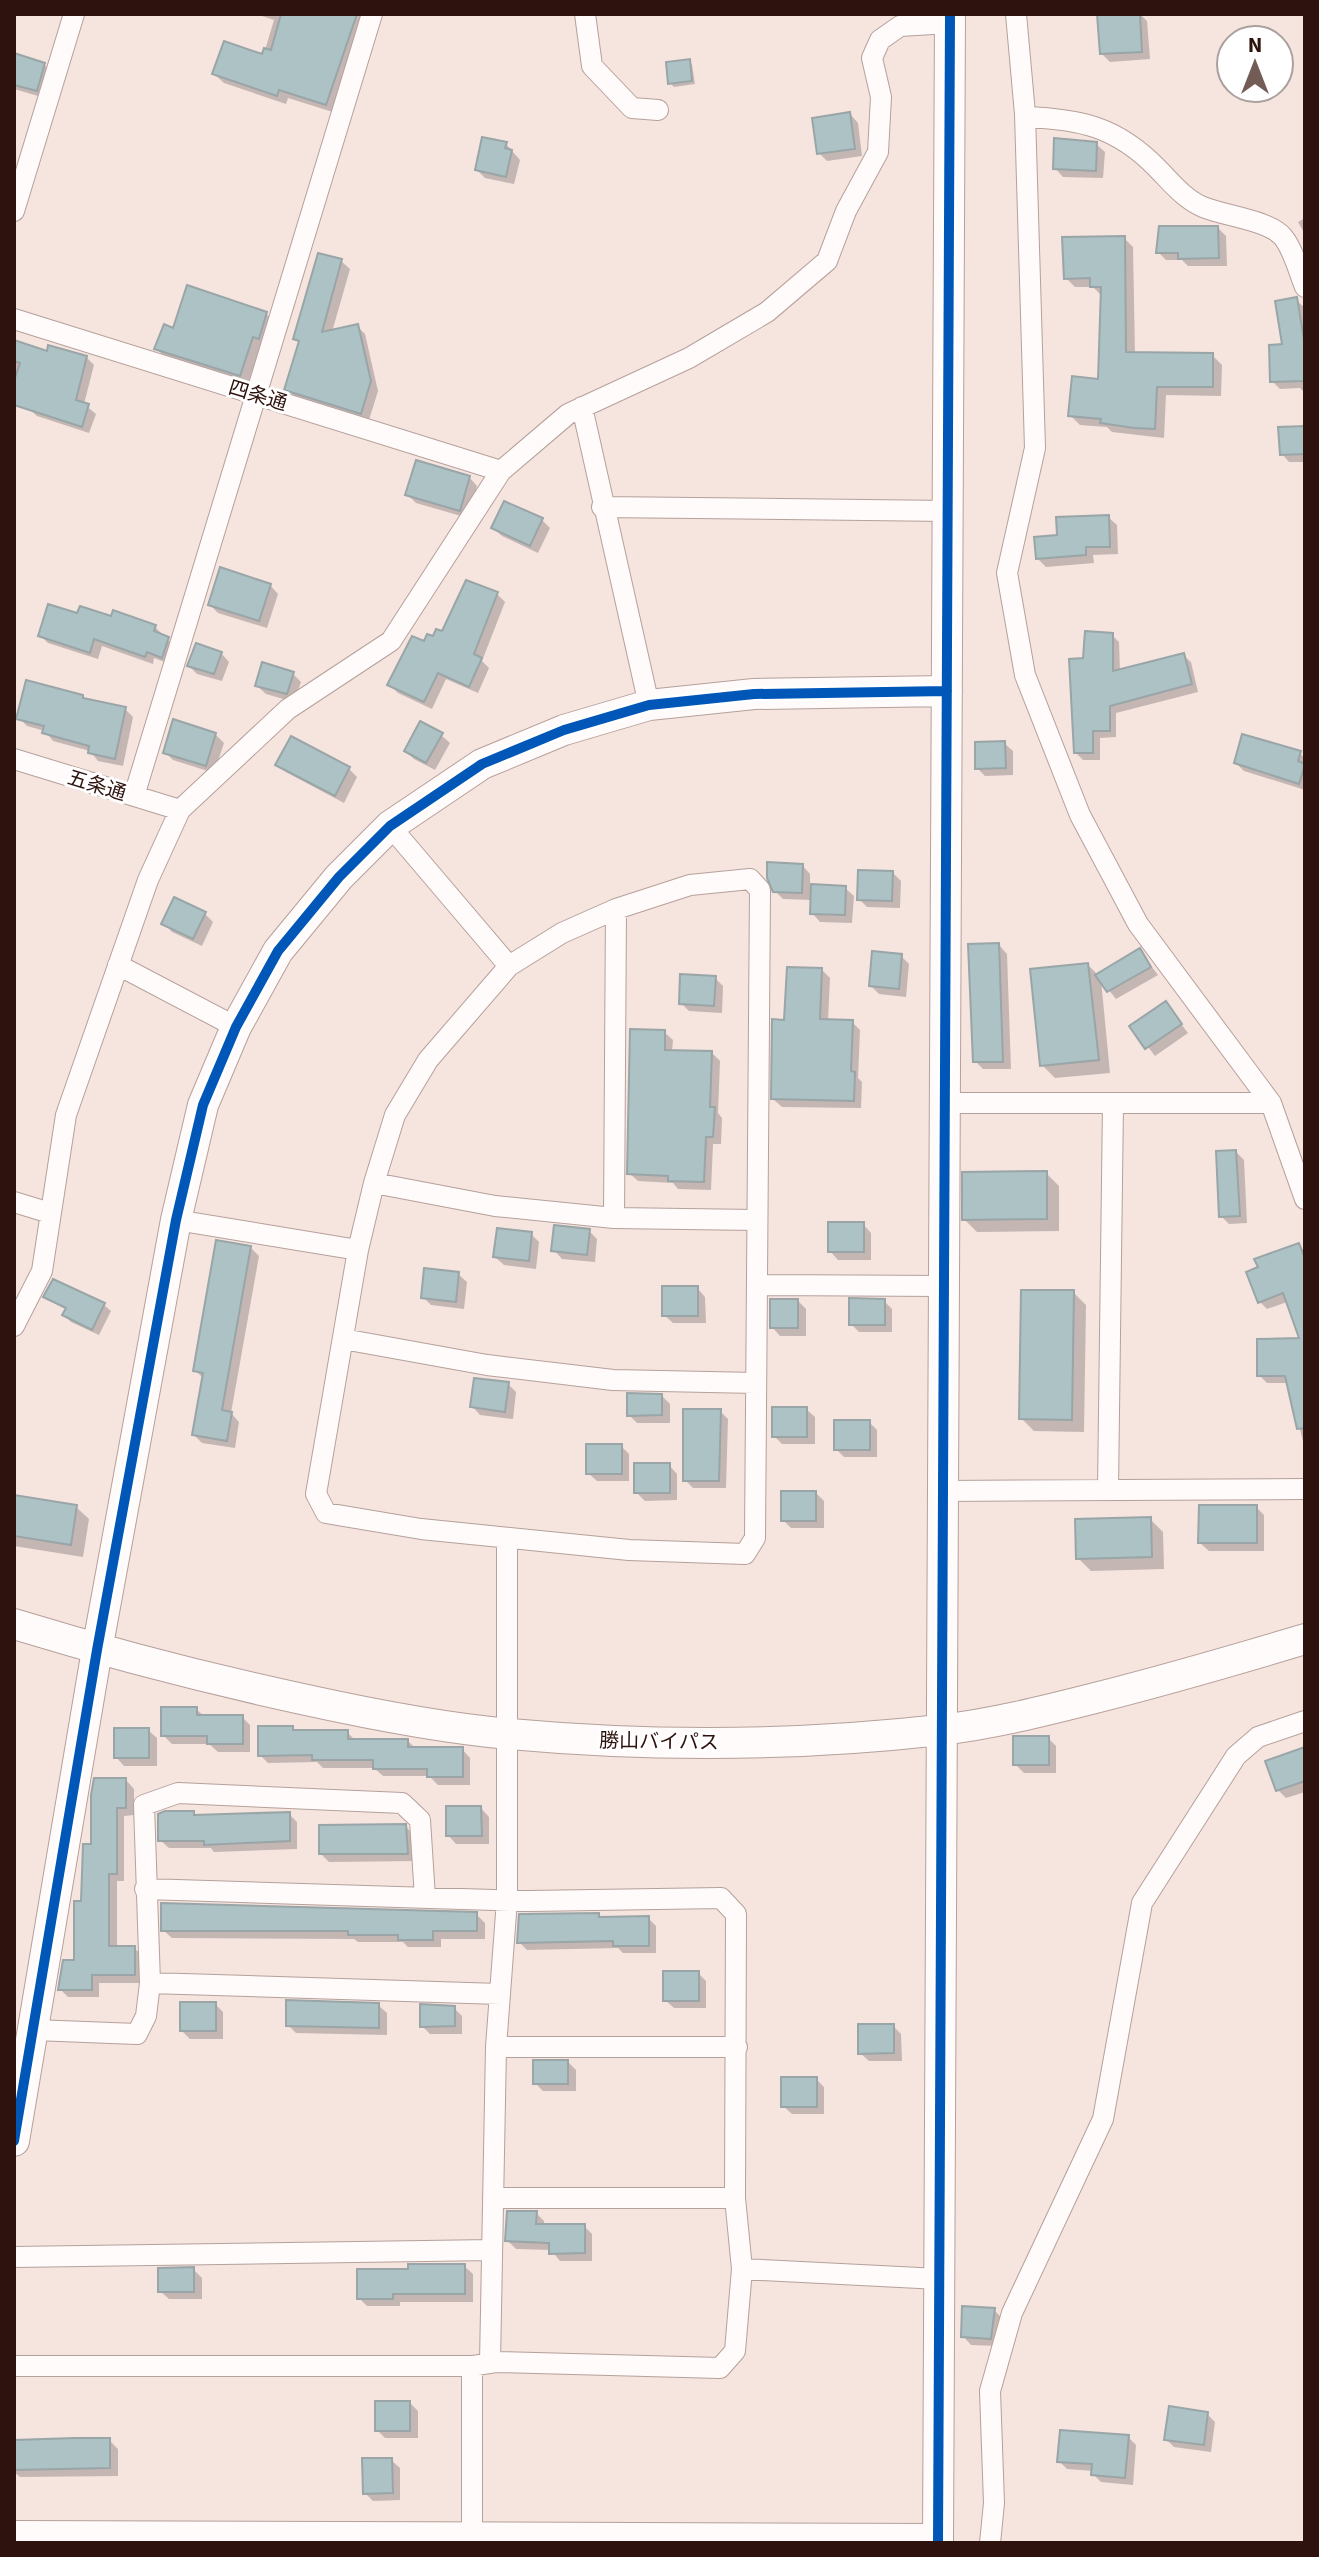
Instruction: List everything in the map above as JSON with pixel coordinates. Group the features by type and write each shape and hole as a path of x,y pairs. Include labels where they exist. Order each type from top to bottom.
{"street":[{"path":"14,211 74,14"},
{"path":"134,796 372,14"},
{"path":"585,14 592,66 632,108 658,110"},
{"path":"1016,14 1025,117 1035,448 1007,573 1025,675 1080,815 1138,924 1271,1103 1305,1199"},
{"path":"14,1326 42,1271 66,1115 148,880 180,810 288,709 391,641 501,471 568,414 689,358 767,312 827,261 846,211 878,152 881,97 872,58 880,40 900,26 950,18 938,2541 14,2536"},
{"path":"1025,117 1087,123 1107,130 1137,149 1188,199 1203,207 1272,228 1284,237 1305,287"},
{"name":"四条通","path":"14,319 501,471"},
{"path":"582,407 602,507 649,705"},
{"path":"602,507 948,511"},
{"path":"14,2141 97,1650 176,1220 203,1105 236,1027 278,951 339,877 390,826 482,764 564,730 649,705 754,694 947,691"},
{"name":"五条通","path":"14,759 180,810"},
{"path":"390,826 509,966"},
{"path":"750,879 760,890 755,1538 745,1554 629,1550 421,1529 326,1513 316,1494 358,1250 395,1115 428,1060 509,966 562,933 616,909 690,885 750,879"},
{"path":"614,1218 616,909"},
{"path":"118,965 236,1027"},
{"path":"943,1103 1271,1103"},
{"path":"1108,1489 1113,1104"},
{"path":"374,1183 495,1206 614,1218 756,1220"},
{"path":"14,1202 50,1213"},
{"path":"176,1220 358,1250"},
{"path":"757,1285 944,1286"},
{"path":"343,1339 487,1365 613,1380 756,1383"},
{"path":"941,1491 1305,1489"},
{"path":"472,2540 481,2365 492,2250 496,2047 507,1900 507,1538"},
{"name":"勝山バイパス","path":"14,1624 97,1650 219,1681 375,1715 507,1734 666,1743 806,1742 942,1730 1071,1704 1203,1671 1305,1639"},
{"path":"990,2543 994,2503 990,2391 1012,2313 1103,2119 1142,1903 1236,1756 1258,1737 1305,1721"},
{"path":"34,2030 137,2034 146,2016 150,1983 144,1805 178,1793 402,1803 420,1820 425,1898"},
{"path":"14,2366 720,2368 735,2351 742,2269 735,2198 736,1914 721,1898 507,1900 145,1889"},
{"path":"150,1983 500,1994"},
{"path":"496,2047 737,2047"},
{"path":"493,2198 735,2198"},
{"path":"14,2257 492,2250"},
{"path":"742,2269 939,2279"}],"building":[{"path":"281,14 357,14 326,105 279,90 277,96 212,74 224,41 262,54 264,48 271,50"},
{"path":"1097,14 1140,14 1142,52 1100,54"},
{"path":"14,53 45,63 37,91 14,85"},
{"path":"690,59 692,81 668,84 666,62"},
{"path":"850,112 855,149 817,154 812,118"},
{"path":"482,137 507,142 505,148 512,150 506,177 475,170"},
{"path":"1054,138 1097,142 1096,171 1053,169"},
{"path":"1159,226 1218,226 1219,258 1178,259 1178,253 1156,253"},
{"path":"1125,236 1126,352 1213,353 1213,387 1157,387 1155,429 1068,416 1072,376 1098,379 1101,287 1090,287 1090,278 1064,279 1062,237"},
{"path":"318,253 342,259 322,332 358,324 371,381 361,414 284,390 299,341 293,339"},
{"path":"187,285 267,312 259,339 253,337 240,376 154,349 164,324 173,328"},
{"path":"1297,297 1305,346 1305,381 1270,382 1269,345 1282,344 1275,301"},
{"path":"14,340 47,351 48,345 87,356 76,400 89,404 82,427 14,405 14,381 20,363 14,361"},
{"path":"1305,426 1305,454 1280,455 1278,427"},
{"path":"416,460 470,476 460,511 405,495"},
{"path":"504,501 543,518 530,546 491,528"},
{"path":"1109,515 1110,547 1086,547 1086,555 1036,559 1034,537 1057,535 1056,517"},
{"path":"220,567 271,584 259,621 208,605"},
{"path":"466,580 498,592 474,654 482,658 469,687 438,673 424,702 387,685 412,636 424,641 427,634 433,636 436,629 442,631"},
{"path":"48,604 77,613 80,606 111,616 113,610 156,625 154,631 169,637 162,658 147,652 145,657 94,639 90,653 38,636"},
{"path":"1085,631 1113,633 1113,671 1184,653 1192,684 1110,706 1110,731 1093,731 1093,753 1074,753 1069,659 1083,658"},
{"path":"196,643 222,652 214,674 187,666"},
{"path":"262,662 294,672 287,694 255,686"},
{"path":"26,680 83,695 83,698 126,707 115,759 88,753 89,746 42,733 44,726 16,719"},
{"path":"173,719 216,733 206,766 163,753"},
{"path":"420,721 443,733 426,763 404,751"},
{"path":"1242,734 1301,751 1298,761 1305,764 1299,784 1234,763"},
{"path":"291,736 350,767 335,796 275,765"},
{"path":"1005,741 1006,768 975,769 975,742"},
{"path":"767,862 803,864 802,893 773,892 767,878"},
{"path":"858,870 893,871 892,901 857,900"},
{"path":"811,884 846,886 845,915 810,914"},
{"path":"174,897 206,912 193,939 161,924"},
{"path":"999,943 1003,1062 973,1062 968,944"},
{"path":"1140,948 1151,967 1107,992 1095,975"},
{"path":"872,951 902,954 899,989 869,986"},
{"path":"1088,963 1099,1060 1040,1066 1030,969"},
{"path":"787,967 822,968 820,1019 853,1020 851,1071 855,1072 854,1101 771,1099 772,1019 784,1020"},
{"path":"680,974 716,976 714,1006 679,1004"},
{"path":"1166,1001 1182,1024 1145,1049 1129,1026"},
{"path":"630,1029 665,1030 665,1050 712,1051 710,1107 715,1107 713,1137 706,1137 704,1182 668,1181 668,1176 627,1174"},
{"path":"1236,1150 1240,1216 1219,1217 1216,1151"},
{"path":"1047,1171 1047,1219 962,1220 962,1172"},
{"path":"828,1222 864,1222 864,1252 828,1252"},
{"path":"554,1225 590,1229 587,1255 551,1251"},
{"path":"497,1228 532,1232 529,1261 493,1257"},
{"path":"216,1240 251,1246 222,1410 232,1412 227,1441 192,1435 203,1373 193,1371"},
{"path":"1299,1243 1305,1259 1305,1428 1297,1429 1285,1376 1257,1376 1257,1339 1299,1338 1283,1293 1258,1303 1246,1272 1258,1267 1254,1259"},
{"path":"424,1268 459,1272 456,1302 421,1298"},
{"path":"53,1279 105,1303 92,1330 62,1315 66,1308 43,1297"},
{"path":"662,1286 698,1286 698,1316 662,1316"},
{"path":"1021,1290 1074,1290 1072,1420 1019,1419"},
{"path":"849,1298 885,1299 885,1325 849,1325"},
{"path":"770,1299 798,1299 798,1328 770,1328"},
{"path":"474,1378 509,1382 505,1412 470,1407"},
{"path":"627,1393 662,1394 662,1415 627,1416"},
{"path":"772,1407 807,1407 807,1437 772,1437"},
{"path":"683,1409 721,1409 719,1481 683,1481"},
{"path":"834,1420 870,1420 870,1450 834,1450"},
{"path":"586,1444 622,1444 622,1474 586,1474"},
{"path":"634,1463 670,1463 670,1493 634,1493"},
{"path":"781,1491 816,1491 816,1521 781,1521"},
{"path":"14,1495 77,1505 71,1545 14,1536"},
{"path":"1199,1505 1257,1505 1257,1543 1198,1543"},
{"path":"1151,1517 1152,1557 1076,1559 1075,1519"},
{"path":"161,1707 197,1707 197,1715 243,1715 243,1744 207,1744 207,1736 161,1736"},
{"path":"258,1726 293,1726 293,1730 348,1730 348,1739 408,1739 408,1747 463,1747 463,1777 427,1777 427,1769 373,1769 373,1760 312,1760 312,1755 258,1756"},
{"path":"114,1728 149,1728 149,1758 114,1758"},
{"path":"1013,1736 1049,1736 1049,1765 1013,1765"},
{"path":"1305,1747 1305,1781 1276,1791 1265,1761"},
{"path":"94,1778 126,1778 126,1808 117,1808 117,1874 109,1874 109,1946 135,1946 135,1975 92,1975 92,1990 58,1990 63,1960 74,1960 74,1901 81,1901 83,1844 91,1844"},
{"path":"446,1806 481,1806 482,1836 446,1836"},
{"path":"165,1811 194,1811 194,1815 290,1812 290,1841 204,1845 204,1841 158,1841 158,1814"},
{"path":"406,1824 408,1854 319,1854 319,1825"},
{"path":"161,1903 477,1912 477,1931 433,1931 433,1940 398,1940 398,1935 348,1935 348,1931 161,1931"},
{"path":"599,1913 599,1917 649,1916 649,1946 613,1946 613,1941 517,1943 519,1914"},
{"path":"663,1971 699,1971 699,2001 663,2001"},
{"path":"286,2000 379,2003 379,2028 286,2026"},
{"path":"180,2002 216,2002 216,2031 180,2031"},
{"path":"420,2004 455,2006 455,2026 420,2027"},
{"path":"858,2024 894,2024 894,2053 858,2054"},
{"path":"533,2060 568,2060 568,2084 533,2084"},
{"path":"781,2077 817,2077 817,2107 781,2107"},
{"path":"507,2211 537,2211 536,2224 585,2224 585,2253 549,2254 549,2243 505,2241"},
{"path":"408,2264 465,2264 465,2294 393,2294 393,2299 357,2299 357,2269 408,2269"},
{"path":"194,2267 194,2292 158,2292 158,2268"},
{"path":"962,2306 995,2308 991,2339 961,2337"},
{"path":"375,2401 410,2401 410,2431 375,2431"},
{"path":"1169,2406 1208,2412 1204,2445 1164,2440"},
{"path":"1060,2430 1129,2435 1125,2478 1091,2475 1092,2464 1057,2462"},
{"path":"110,2438 110,2468 14,2470 14,2440"},
{"path":"362,2458 392,2458 393,2493 363,2494"}],"cycle path":[{"path":"938,2543 950,14"},
{"path":"14,2141 97,1650 176,1220 203,1105 236,1027 278,951 339,877 390,826 482,764 564,730 649,705 754,694 947,691"}]}
